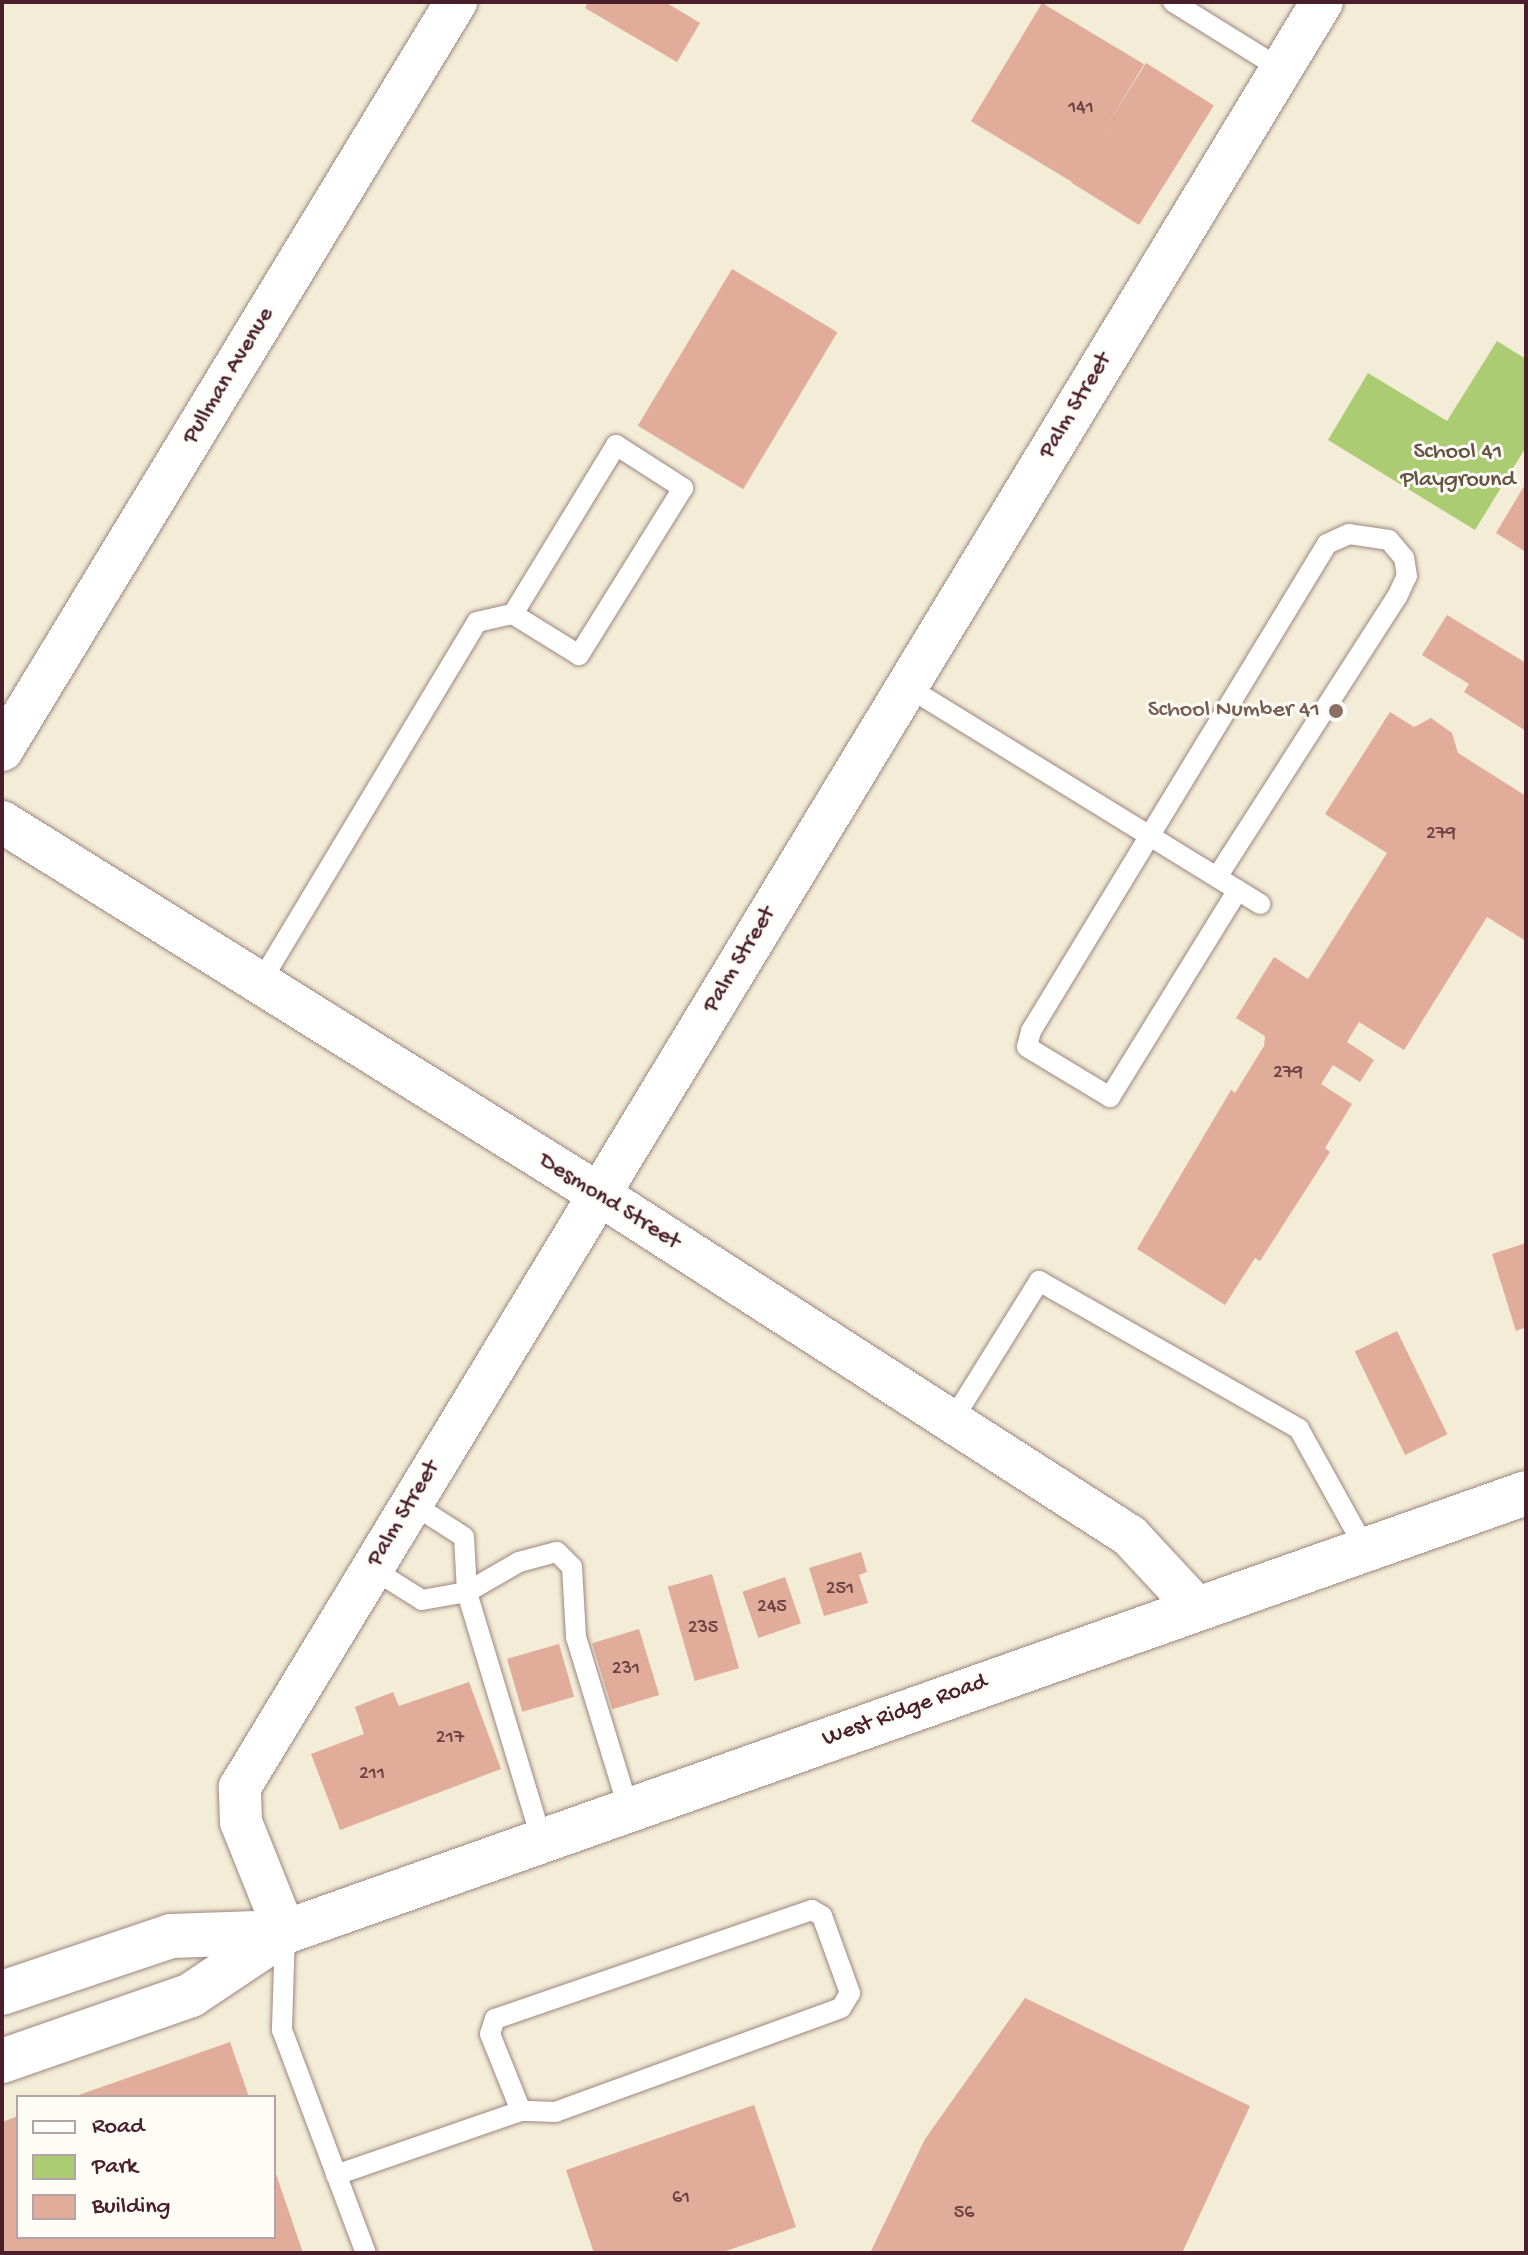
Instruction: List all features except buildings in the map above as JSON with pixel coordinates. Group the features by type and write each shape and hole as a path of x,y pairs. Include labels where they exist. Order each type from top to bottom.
{"highway":[{"name":"West Ridge Road","path":"2,2061 191,1995 285,1932 1196,1607 1526,1493"},
{"name":"West Ridge Road","path":"2,1993 171,1936 285,1932"}],"street":[{"name":"Pullman Avenue","path":"2,750 456,2"},
{"name":"Palm Street","path":"285,1932 241,1822 240,1787 597,1193 1322,2"},
{"name":"Desmond Street","path":"2,822 597,1193 1130,1536 1196,1607"}],"lane":[{"path":"1173,2 1281,69"},
{"path":"260,983 477,622 513,614 579,655 683,488 616,445 513,614"},
{"path":"1217,877 1397,597 1406,567 1389,540 1349,534 1327,544 1031,1031 1027,1047 1110,1097 1238,890"},
{"path":"906,686 1260,904"},
{"path":"952,1421 1039,1281 1299,1429 1365,1548"},
{"path":"411,1503 464,1537 467,1592 542,1841"},
{"path":"371,1568 422,1600 467,1592 519,1562 557,1552 572,1567 576,1637 629,1810"},
{"path":"336,2175 521,2111 556,2112 841,2008 850,1993 822,1916 812,1910 495,2019 490,2034 521,2111"},
{"path":"285,1932 282,2030 366,2253"}],"green space":[{"name":"School 41 Playground","path":"1497,341 1526,359 1526,447 1475,530 1328,440 1368,373 1447,421"}],"place":[{"name":"School Number 41","path":"1336,711"}]}
